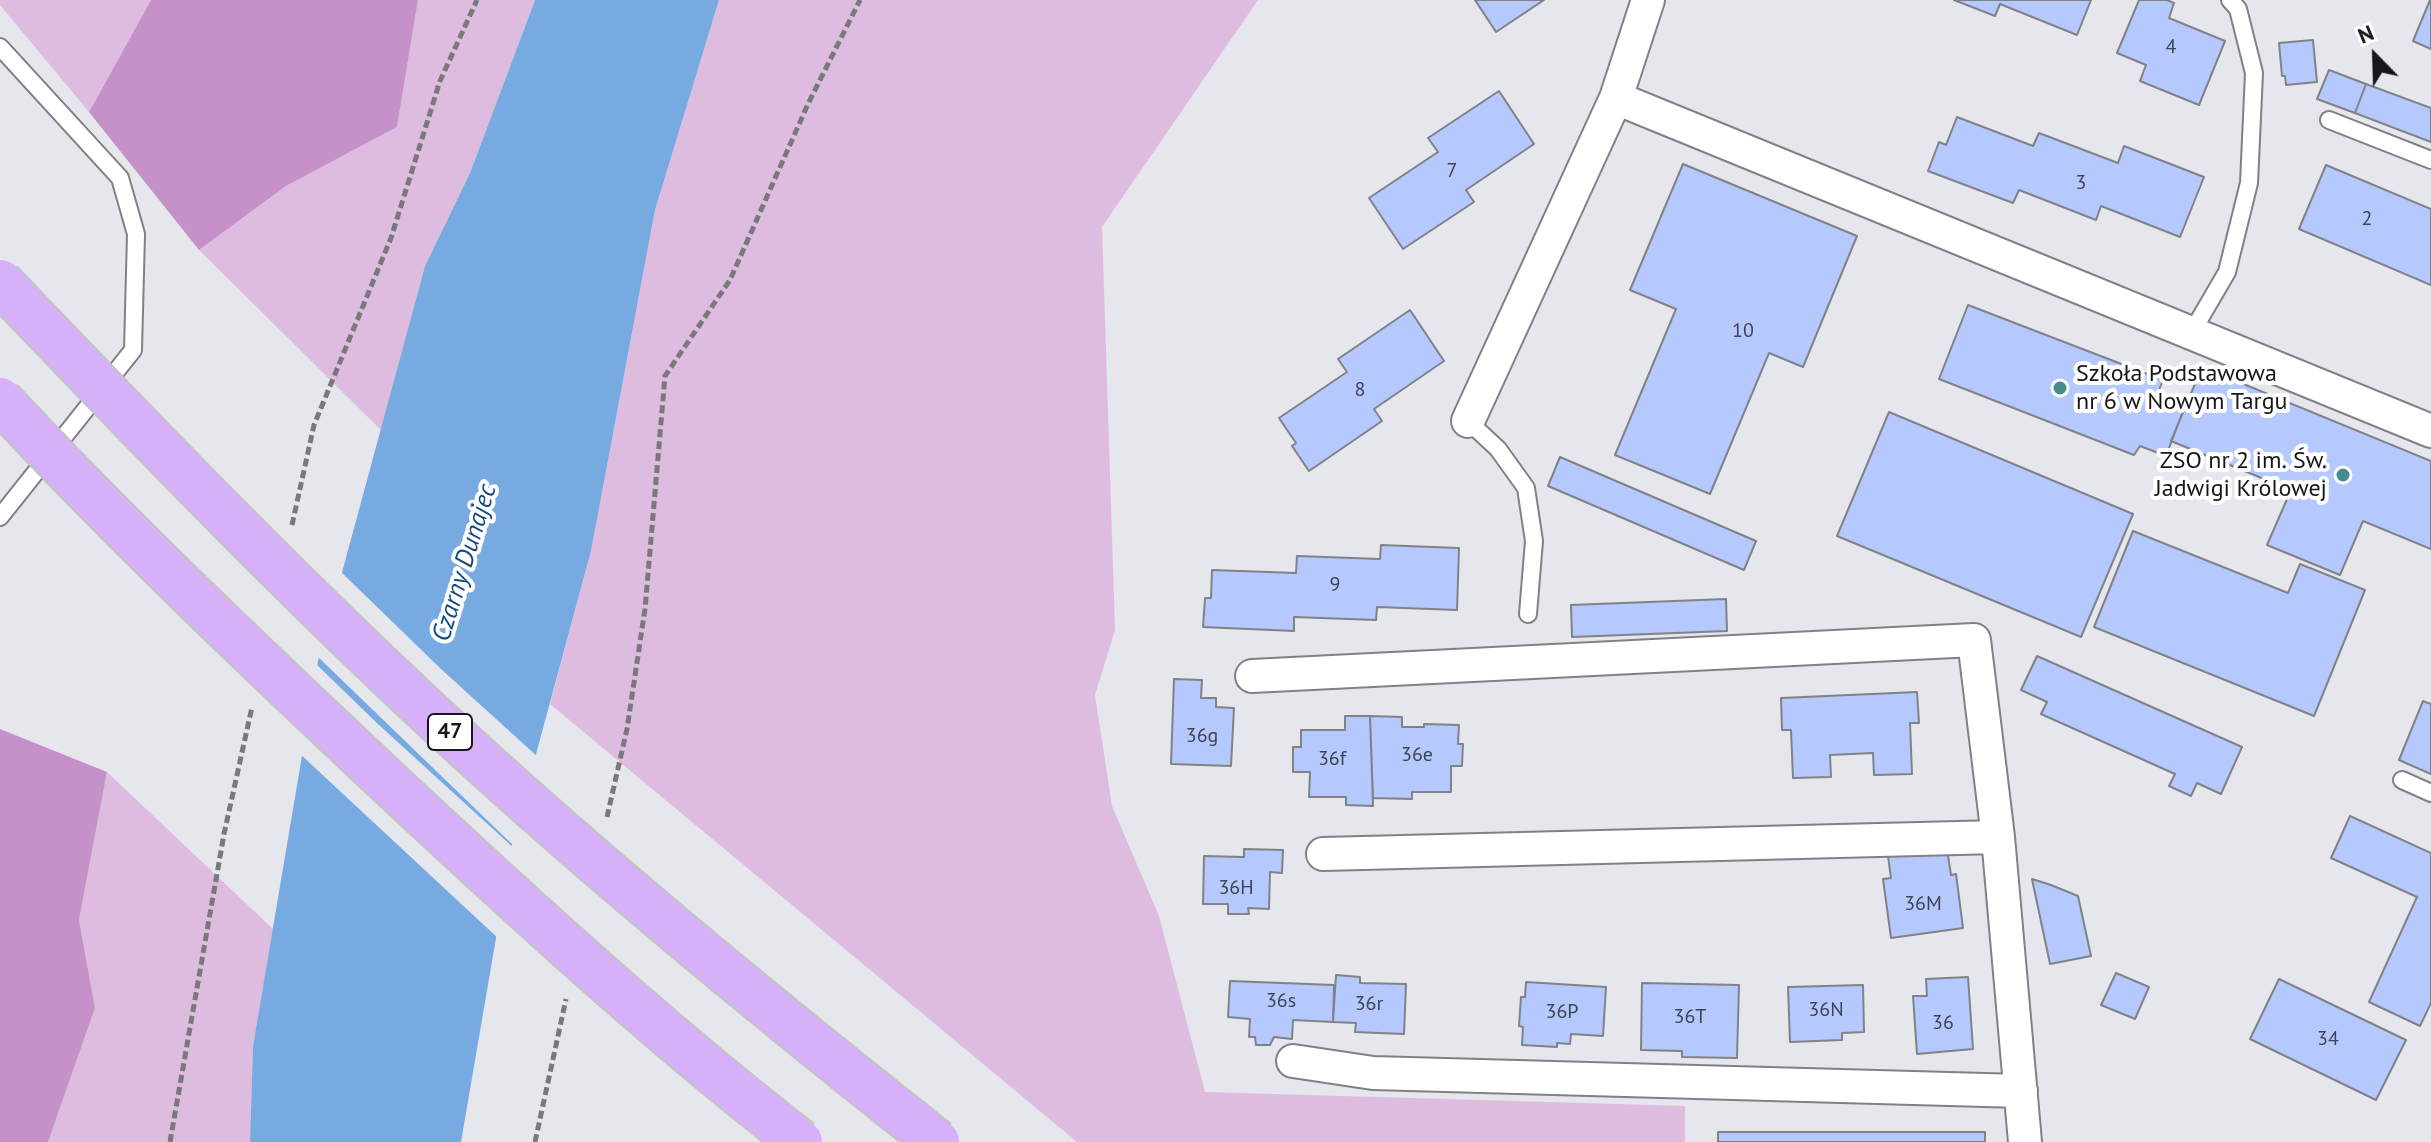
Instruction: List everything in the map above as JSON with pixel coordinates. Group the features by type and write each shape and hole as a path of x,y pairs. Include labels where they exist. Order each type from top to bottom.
{"main road":[{"name":"47","path":"0,282 250,541 467,748 635,896 785,1022 937,1142"},
{"path":"0,400 185,588 449,839 641,1010 800,1142"}],"street":[{"path":"1468,421 1616,98 1648,0"},
{"path":"1616,98 2431,431"},
{"path":"1252,676 1974,640 1998,837 2025,1142"},
{"path":"1323,854 1998,837"},
{"path":"1293,1061 1373,1073 2021,1091"}],"lane":[{"path":"2192,332 2227,272 2249,183 2254,73 2238,9 2230,0"},
{"path":"0,47 120,178 136,234 133,350 0,517"},
{"path":"2329,120 2431,160"},
{"path":"1468,421 1498,449 1526,488 1534,541 1528,614"},
{"path":"2402,780 2431,793"}],"path":[{"path":"606,822 627,729 645,609 665,376 730,280 808,104 860,0"},
{"path":"535,1142 568,993"}],"shaded area":[{"path":"0,0 151,0 89,112 0,5"},
{"path":"151,0 418,0 397,127 286,186 199,250 89,112"},
{"path":"418,0 535,0 470,173 425,266 381,430 199,250 286,186 397,127"},
{"path":"719,0 1258,0 1102,227 1115,630 1095,695 1112,806 1159,916 1205,1092 1685,1106 1685,1142 1077,1142 550,704 591,551 655,210"},
{"path":"0,729 107,772 79,920 95,1008 48,1142 0,1142"},
{"path":"107,772 273,929 253,1046 250,1142 48,1142 95,1008 79,920"}],"water":[{"name":"Czarny Dunajec","path":"535,0 719,0 655,210 591,551 513,839 461,1142 250,1142 253,1046 318,661 425,266 470,173"}],"pier":[{"path":"339,570 539,758 516,848 316,655"},
{"path":"314,662 516,850 500,940 299,753"}],"building":[{"path":"1475,0 1544,0 1496,32"},
{"path":"1954,0 2091,0 2077,35 2000,4 1995,16"},
{"path":"2139,0 2174,3 2169,18 2225,41 2199,105 2140,81 2146,65 2117,53"},
{"path":"2431,0 2431,49 2413,41"},
{"path":"2313,40 2317,82 2286,85 2285,76 2282,76 2279,43"},
{"path":"2329,70 2366,84 2355,113 2317,99"},
{"path":"2366,84 2431,108 2431,142 2355,113"},
{"path":"1499,91 1534,144 1466,190 1474,202 1403,249 1369,198 1438,152 1428,138"},
{"path":"1957,117 2033,146 2039,133 2118,163 2124,146 2204,177 2180,237 2101,206 2096,220 2019,190 2013,203 1928,171 1939,142 1946,145"},
{"path":"1683,164 1857,236 1803,367 1769,353 1710,494 1615,455 1676,309 1630,290"},
{"path":"2326,165 2431,209 2431,285 2299,229"},
{"name":"Szkoła Podstawowa nr 6 w Nowym Targu","path":"1968,305 2163,380 2157,395 2185,406 2166,456 2140,446 2134,455 1939,379"},
{"path":"1410,310 1444,361 1374,409 1382,421 1309,471 1292,446 1296,443 1279,418 1347,372 1338,359"},
{"name":"ZSO nr 2 im. Św. Jadwigi Królowej","path":"2202,367 2431,461 2431,549 2363,521 2340,575 2267,545 2291,490 2171,441"},
{"path":"1889,412 2133,514 2081,637 1837,536"},
{"path":"1560,457 1756,541 1744,570 1548,486"},
{"path":"2133,531 2288,593 2300,564 2365,590 2314,716 2094,627"},
{"path":"1381,545 1459,548 1457,610 1377,607 1376,620 1294,617 1294,631 1203,627 1205,598 1211,598 1212,570 1296,573 1297,556 1380,559"},
{"path":"1726,599 1727,631 1572,637 1571,605"},
{"path":"2037,656 2242,747 2221,794 2197,783 2191,796 2169,786 2175,774 2041,714 2047,702 2021,690"},
{"path":"1174,679 1202,680 1201,698 1216,698 1216,707 1234,708 1231,766 1171,764"},
{"path":"1917,692 1919,723 1910,723 1912,774 1874,775 1873,753 1830,755 1831,777 1793,778 1791,730 1782,730 1781,698"},
{"path":"2423,701 2431,704 2431,774 2399,760"},
{"path":"1345,716 1370,716 1373,806 1346,805 1346,797 1309,797 1310,772 1293,772 1293,747 1301,747 1301,730 1345,730"},
{"path":"1370,716 1402,717 1402,727 1459,725 1458,744 1463,744 1462,766 1451,766 1451,792 1412,792 1412,799 1373,798"},
{"path":"2350,816 2431,853 2431,1003 2420,1026 2369,1002 2417,897 2331,858"},
{"path":"1244,849 1283,850 1282,873 1270,872 1269,909 1248,908 1249,914 1228,914 1228,904 1203,904 1204,856 1244,857"},
{"path":"1947,849 1951,875 1956,874 1963,928 1891,938 1883,879 1891,878 1888,856"},
{"path":"2032,879 2078,896 2091,956 2050,964"},
{"path":"2116,973 2149,987 2135,1019 2101,1005"},
{"path":"1336,975 1360,977 1360,983 1406,984 1404,1034 1355,1032 1356,1023 1333,1022"},
{"path":"1968,977 1973,1049 1917,1054 1913,996 1927,996 1926,979"},
{"path":"2279,979 2406,1040 2376,1100 2250,1039"},
{"path":"1230,981 1334,985 1333,1022 1293,1020 1292,1039 1274,1037 1270,1045 1256,1045 1255,1037 1249,1037 1250,1019 1228,1017"},
{"path":"1526,982 1606,987 1603,1036 1571,1034 1570,1044 1557,1043 1557,1047 1522,1045 1523,1027 1519,1026 1521,997 1525,997"},
{"path":"1642,983 1739,985 1737,1058 1682,1057 1682,1051 1641,1050"},
{"path":"1863,985 1864,1032 1842,1033 1842,1040 1790,1042 1788,987"},
{"path":"1718,1132 1985,1132 1985,1142 1718,1142"}],"place":[{"name":"Szkoła Podstawowa nr 6 w Nowym Targu","path":"2060,388"},
{"name":"ZSO nr 2 im. Św. Jadwigi Królowej","path":"2343,475"}]}
